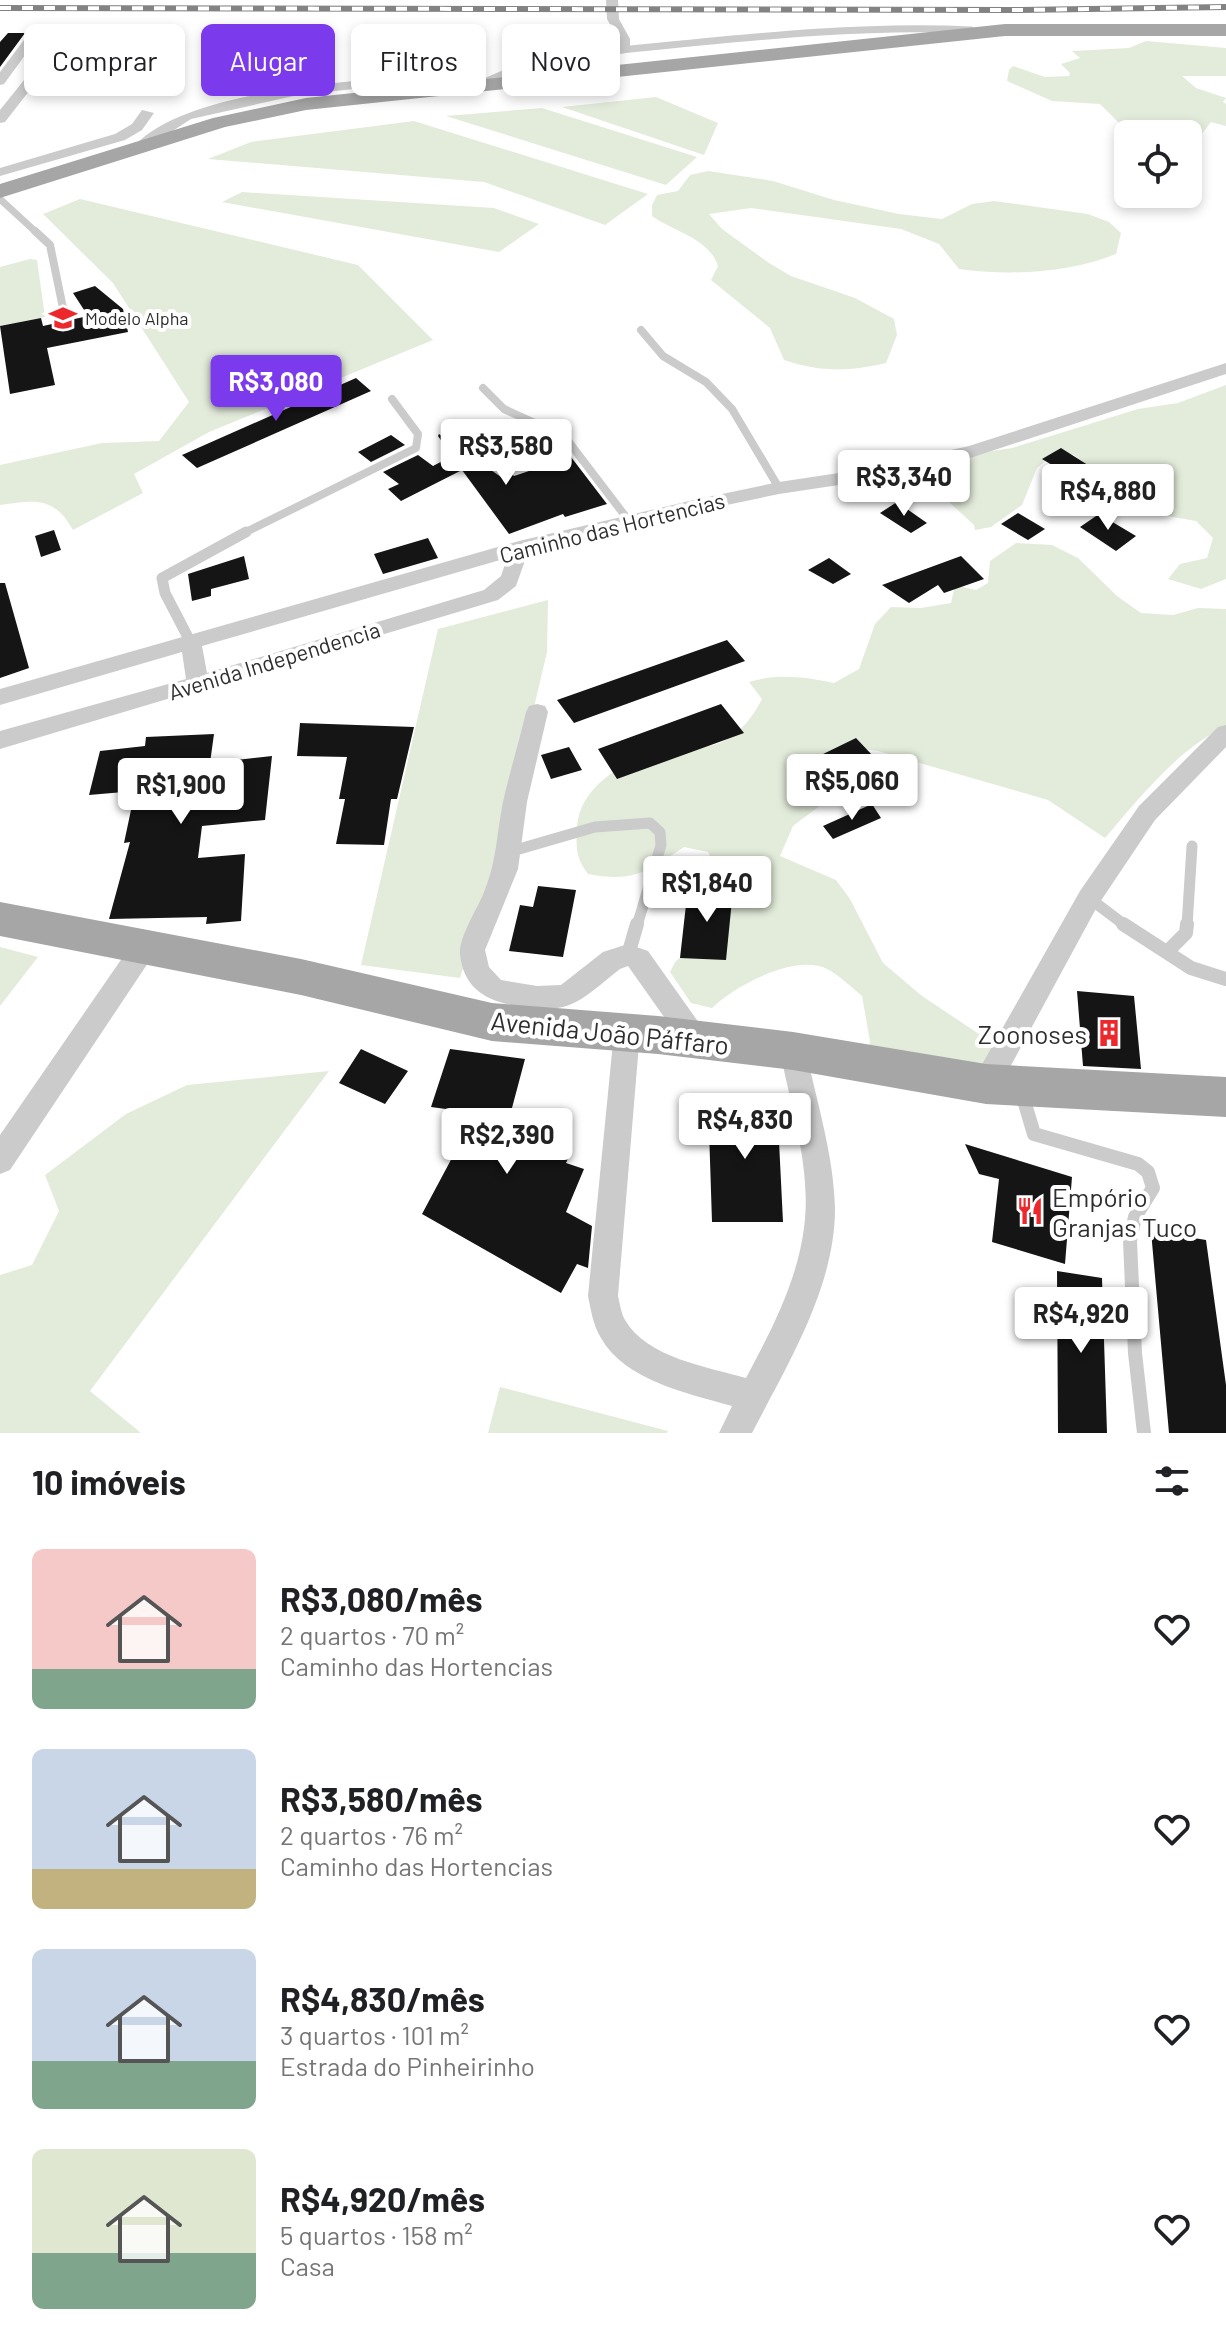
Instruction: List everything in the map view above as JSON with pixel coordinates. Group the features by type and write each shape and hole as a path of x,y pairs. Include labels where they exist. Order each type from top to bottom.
{"main road":[{"path":"486,83 988,32 1226,30"},
{"path":"0,178 30,181 143,144 285,107 377,96"},
{"name":"Avenida João Páffaro","path":"0,919 145,946 492,1022 627,1032 793,1051 1003,1085 1226,1097"}],"street":[{"path":"486,81 519,68 621,50 624,39 613,19 612,0"},
{"path":"0,81 24,48"},
{"path":"0,61 15,61"},
{"path":"0,119 24,89"},
{"path":"0,178 120,137 137,127 147,113"},
{"name":"Caminho das Hortencias","path":"0,697 519,548 779,488 872,474 973,451 1226,368"},
{"name":"Avenida Independencia","path":"0,740 491,595 506,586 514,576 519,548"},
{"path":"191,643 198,684"},
{"path":"537,712 515,802 506,869 472,950 477,973 494,990 537,998 566,997 612,960 628,955 639,959 695,1039"},
{"path":"1003,1085 1089,898 1147,813 1226,733"},
{"path":"0,1160 145,946"},
{"path":"627,1032 603,1296 612,1329 635,1354 753,1396"},
{"path":"735,1433 804,1288 819,1227 818,1187 793,1051"}],"lane":[{"path":"621,50 727,39 902,29 950,28 988,32"},
{"path":"0,199 50,245 63,308"},
{"path":"641,330 663,356 698,376 732,409 779,488"},
{"path":"483,388 504,409 565,437 629,521"},
{"path":"191,643 187,627 161,587 162,578 212,549 416,448 418,434 392,399"},
{"path":"508,852 582,827 650,823 660,832 661,845 628,955"},
{"path":"1167,952 1186,933 1192,846"},
{"path":"1089,898 1167,952 1201,972 1226,979"},
{"path":"1003,1085 1034,1134 1138,1164 1148,1172 1153,1188 1135,1217 1130,1241 1135,1353 1144,1433"}],"green space":[{"path":"1146,41 1226,48 1226,76 1182,76 1196,88 1226,98 1223,102 1226,104 1226,126 1211,122 1202,134 1202,120 1116,120 1100,104 1052,101 1007,81 1013,66 1045,77 1069,76 1070,73 1061,64 1080,58 1072,51 1129,48"},
{"path":"656,97 718,123 704,155 562,107"},
{"path":"542,108 697,157 666,185 446,116"},
{"path":"414,121 648,194 605,225 484,182 208,159 251,142"},
{"path":"708,171 773,181 834,200 899,214 942,219 972,204 994,201 1088,214 1109,222 1121,233 1116,254 1098,260 1059,269 998,272 959,269 939,244 901,229 751,208 709,214 722,229 791,276 855,298 894,319 897,335 886,363 859,368 822,369 784,360 770,328 711,280 718,266 707,249 690,236 652,216 652,205 657,195 678,191 690,175"},
{"path":"242,192 494,208 539,224 499,252 222,202"},
{"path":"80,199 358,265 433,340 209,432 134,474 143,493 73,530 51,506 33,502 0,505 0,465 102,443 159,441 189,402 113,283 43,214"},
{"path":"37,260 45,317 0,326 0,267"},
{"path":"1226,385 1226,579 1201,589 1168,579 1180,564 1207,558 1213,538 1196,521 1167,516 1137,495 1089,475 1089,467 1074,455 1056,452 1037,468 1022,505 991,527 975,530 974,525 936,490 941,478 965,455 1012,448 1138,409 1178,403"},
{"path":"1016,543 1052,545 1078,558 1117,596 1141,613 1173,615 1198,608 1226,609 1226,727 1209,735 1176,761 1105,838 1048,800 878,751 845,749 832,756 819,770 821,805 793,826 780,856 836,880 850,899 883,963 922,996 994,1044 983,1065 866,1066 870,1041 862,996 827,969 814,965 799,965 766,974 735,990 712,1008 691,1003 670,972 675,962 701,939 716,907 719,874 708,852 684,847 660,863 629,876 588,874 579,858 577,829 586,800 595,787 607,776 636,760 666,751 713,745 732,736 747,722 762,699 749,682 792,677 834,683 859,669 875,624 891,607 921,608 951,603 955,585 976,590 988,583 990,561"},
{"path":"548,600 547,652 497,864 460,978 361,965 438,629"},
{"path":"0,947 38,957 0,1006"},
{"path":"329,1071 90,1391 141,1433 0,1433 0,1275 32,1265 59,1211 45,1175 126,1114 187,1085"},
{"path":"500,1387 668,1431 488,1433"}],"building":[{"path":"8,33 24,33 0,67 0,42"},
{"path":"95,286 123,309 128,332 47,348 55,385 10,394 0,326 41,318 43,326 88,316 73,293"},
{"path":"356,378 371,391 197,468 182,455"},
{"path":"439,434 501,477 511,473 514,476 571,457 607,504 565,517 563,514 509,534 462,470 401,501 388,489 399,484 383,472 418,455 433,466 452,456"},
{"path":"391,435 405,445 371,462 358,452"},
{"path":"1061,448 1102,474 1070,497 1046,482 1062,471 1042,459"},
{"path":"897,502 927,523 911,533 880,513"},
{"path":"1018,513 1045,529 1028,540 1001,524"},
{"path":"1099,514 1136,536 1116,551 1080,527"},
{"path":"54,530 61,550 41,557 35,536"},
{"path":"428,538 438,558 383,574 374,554"},
{"path":"244,556 249,579 211,589 211,596 192,601 188,574"},
{"path":"961,556 984,579 944,593 938,585 909,603 882,585"},
{"path":"829,558 851,574 833,584 808,570"},
{"path":"0,583 5,583 29,668 0,678"},
{"path":"727,640 745,661 574,723 557,700"},
{"path":"721,704 744,733 617,779 598,749"},
{"path":"300,723 414,727 397,799 391,799 384,845 336,844 345,799 339,799 347,757 297,756"},
{"path":"214,734 210,763 272,756 265,820 202,826 198,858 245,854 241,921 206,924 207,917 109,919 130,842 124,843 135,791 89,795 100,751 145,746 146,737"},
{"path":"856,738 873,756 837,774 819,756"},
{"path":"569,747 582,770 551,779 541,755"},
{"path":"872,804 881,818 833,839 823,826"},
{"path":"538,886 576,890 563,957 509,951 520,905 533,907"},
{"path":"688,887 733,890 726,960 680,958"},
{"name":"Zoonoses","path":"1077,991 1134,996 1141,1069 1083,1066"},
{"path":"361,1049 408,1071 385,1104 339,1083"},
{"path":"450,1049 525,1059 508,1123 571,1152 566,1163 584,1169 566,1212 592,1226 588,1268 577,1264 561,1293 422,1214 476,1113 431,1107"},
{"path":"708,1099 777,1101 783,1222 712,1222"},
{"path":"965,1144 1072,1177 1065,1264 992,1242 999,1179 979,1174"},
{"path":"1151,1231 1206,1240 1226,1385 1226,1433 1169,1433"},
{"path":"1057,1271 1102,1278 1107,1433 1058,1433"}],"railway":[{"path":"0,8 1020,10 1226,7"}],"place":[{"name":"Modelo Alpha","path":"63,318"},
{"name":"Zoonoses","path":"1109,1033"},
{"name":"Empório Granjas Tuco","path":"1030,1211"}]}
